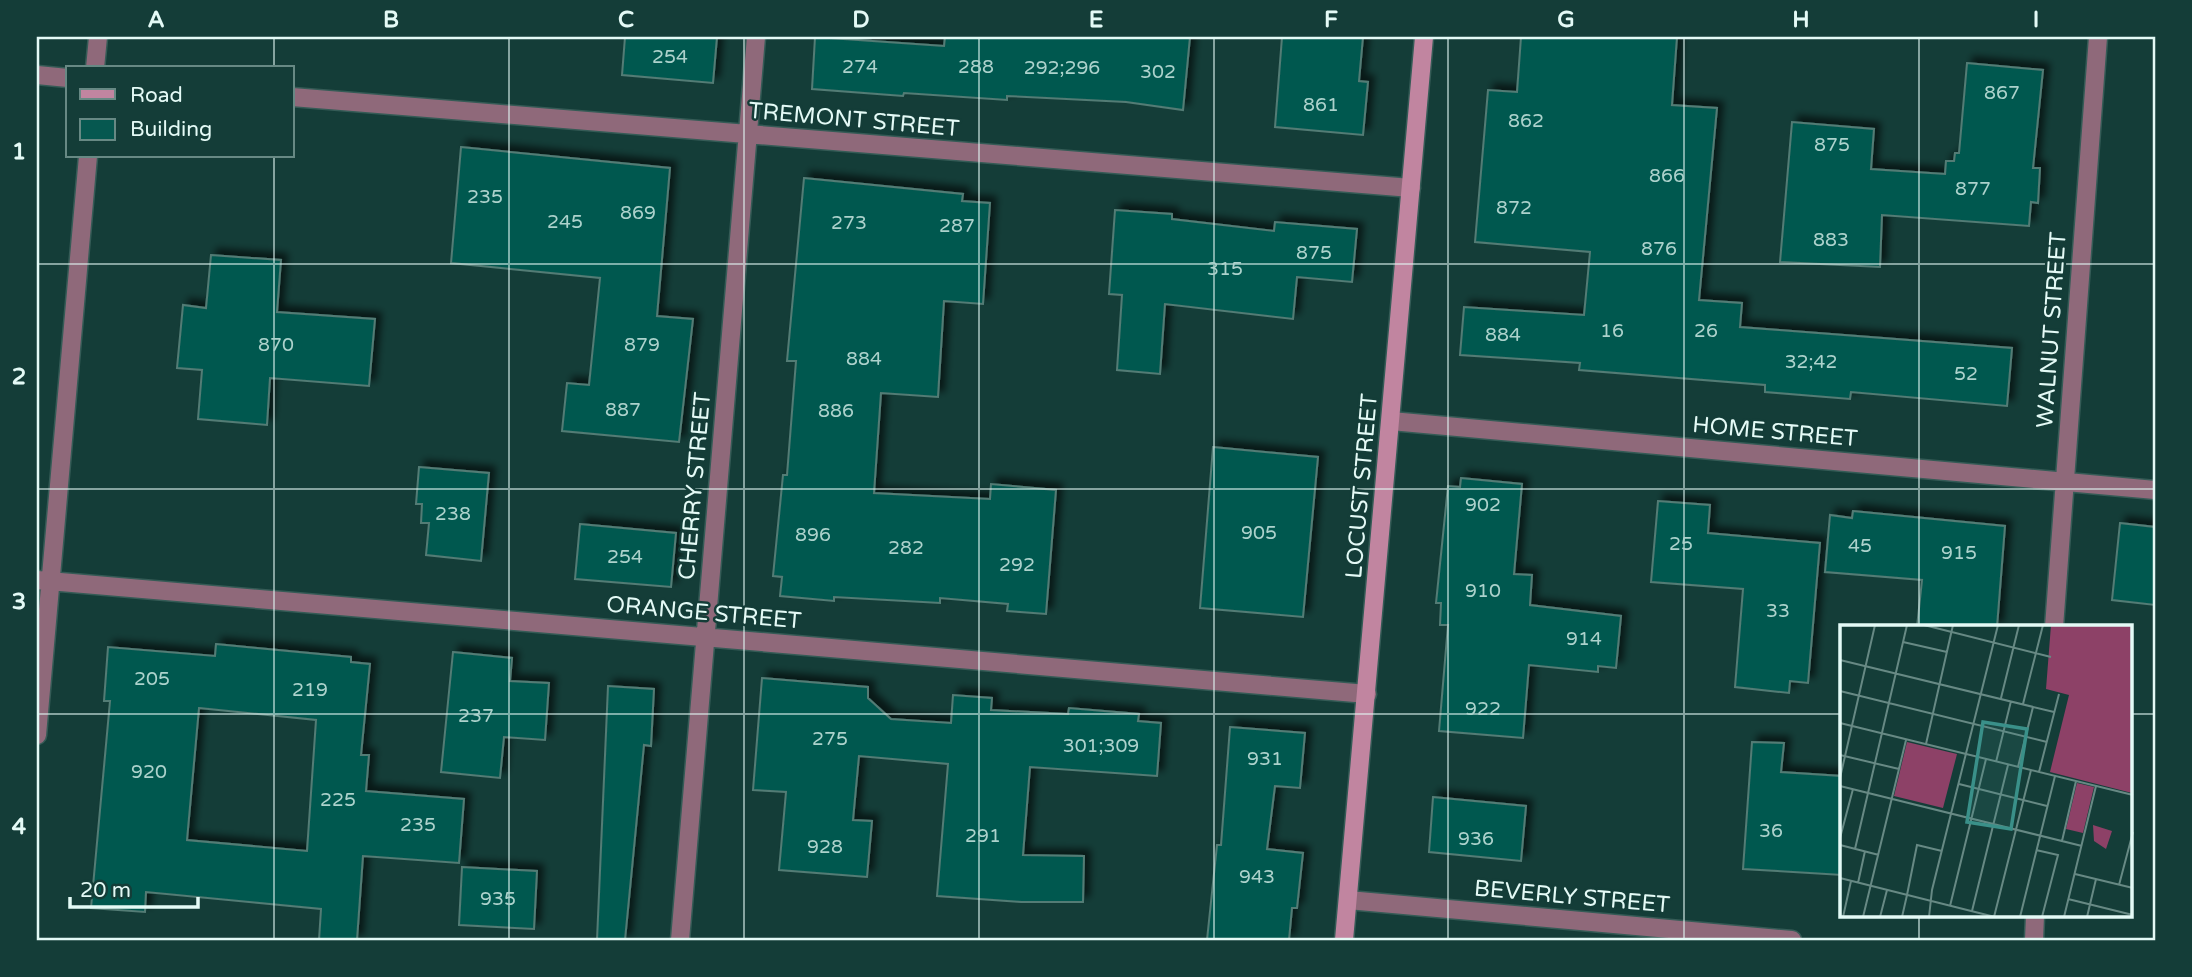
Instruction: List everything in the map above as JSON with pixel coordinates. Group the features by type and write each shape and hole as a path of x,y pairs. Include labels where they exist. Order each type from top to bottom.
{"street":[{"path":"95,66 98,37"},
{"name":"CHERRY STREET","path":"680,940 756,37"},
{"name":"LOCUST STREET","path":"1345,940 1424,37"},
{"name":"WALNUT STREET","path":"2054,625 2098,37"},
{"path":"37,75 66,78"},
{"name":"TREMONT STREET","path":"294,97 1411,188"},
{"path":"37,735 44,580 88,158"},
{"name":"HOME STREET","path":"1391,421 2155,490"},
{"name":"ORANGE STREET","path":"44,580 1367,694"},
{"name":"BEVERLY STREET","path":"1348,900 1792,940"},
{"path":"2034,940 2035,918"}],"building":[{"path":"625,37 717,37 713,83 622,75"},
{"path":"815,37 944,46 945,37 1190,37 1183,110 1126,102 1007,96 1007,100 904,93 903,96 812,89"},
{"path":"1282,37 1363,37 1359,81 1368,82 1363,135 1275,127"},
{"path":"1521,37 1677,37 1672,105 1717,108 1699,300 1742,303 1740,327 2012,348 2007,406 1851,392 1850,399 1765,392 1765,385 1579,370 1580,363 1460,355 1464,307 1584,315 1590,252 1475,242 1488,90 1517,92"},
{"path":"1967,63 2043,70 2033,168 2040,168 2038,203 2031,202 2029,226 1882,215 1880,267 1780,262 1792,122 1874,129 1871,169 1945,174 1946,161 1954,161 1955,153 1959,153"},
{"path":"461,147 670,168 657,316 693,319 679,442 562,431 567,383 589,385 600,278 451,263"},
{"path":"804,178 963,194 962,201 990,203 983,304 944,301 938,397 881,393 874,493 990,499 991,484 1056,490 1046,614 1007,611 1008,604 940,598 940,603 834,597 834,601 780,596 782,577 773,576 783,475 787,475 796,361 787,361"},
{"path":"1115,210 1172,214 1172,219 1274,231 1275,222 1357,229 1352,282 1297,277 1293,319 1165,304 1160,374 1117,370 1122,295 1109,294"},
{"path":"211,255 281,260 277,312 375,319 369,386 270,378 267,425 198,419 202,370 177,368 183,305 206,308"},
{"path":"1213,447 1318,457 1303,617 1200,608"},
{"path":"419,467 489,473 481,561 426,555 429,523 421,523 422,504 416,504"},
{"path":"1461,478 1522,484 1514,574 1532,575 1530,605 1621,616 1616,668 1598,666 1598,672 1529,665 1523,738 1439,731 1448,625 1440,625 1441,603 1436,603 1448,486 1460,487"},
{"path":"1658,501 1710,505 1708,533 1820,543 1808,683 1790,681 1789,693 1735,687 1743,589 1651,582"},
{"path":"1853,511 2005,526 1997,625 1917,625 1922,580 1825,572 1830,515 1852,518"},
{"path":"2120,523 2155,527 2155,605 2112,600"},
{"path":"580,524 676,533 671,587 575,579"},
{"path":"216,644 351,657 351,662 370,664 361,755 369,755 366,791 464,799 459,863 363,856 357,940 319,940 321,909 146,892 145,912 91,908 110,701 104,701 108,647 215,656","holes":["199,708 316,720 307,851 187,840"]},
{"path":"453,652 512,658 510,681 549,683 545,740 504,737 500,778 441,772"},
{"path":"762,678 868,687 868,698 891,719 951,723 953,695 992,698 991,710 1068,714 1069,708 1139,714 1138,721 1161,723 1157,776 1030,767 1023,855 1084,856 1083,902 1021,902 937,896 948,764 859,756 853,820 872,821 867,877 779,870 786,792 753,790"},
{"path":"608,686 654,689 651,746 644,745 625,940 597,940"},
{"path":"1230,727 1305,733 1300,788 1275,786 1267,849 1303,853 1297,908 1292,908 1289,940 1207,940 1217,845 1221,845"},
{"path":"1752,742 1784,743 1781,772 1840,776 1840,875 1743,869"},
{"path":"1433,797 1526,806 1521,861 1429,852"},
{"path":"462,867 537,871 534,929 459,925"}]}
